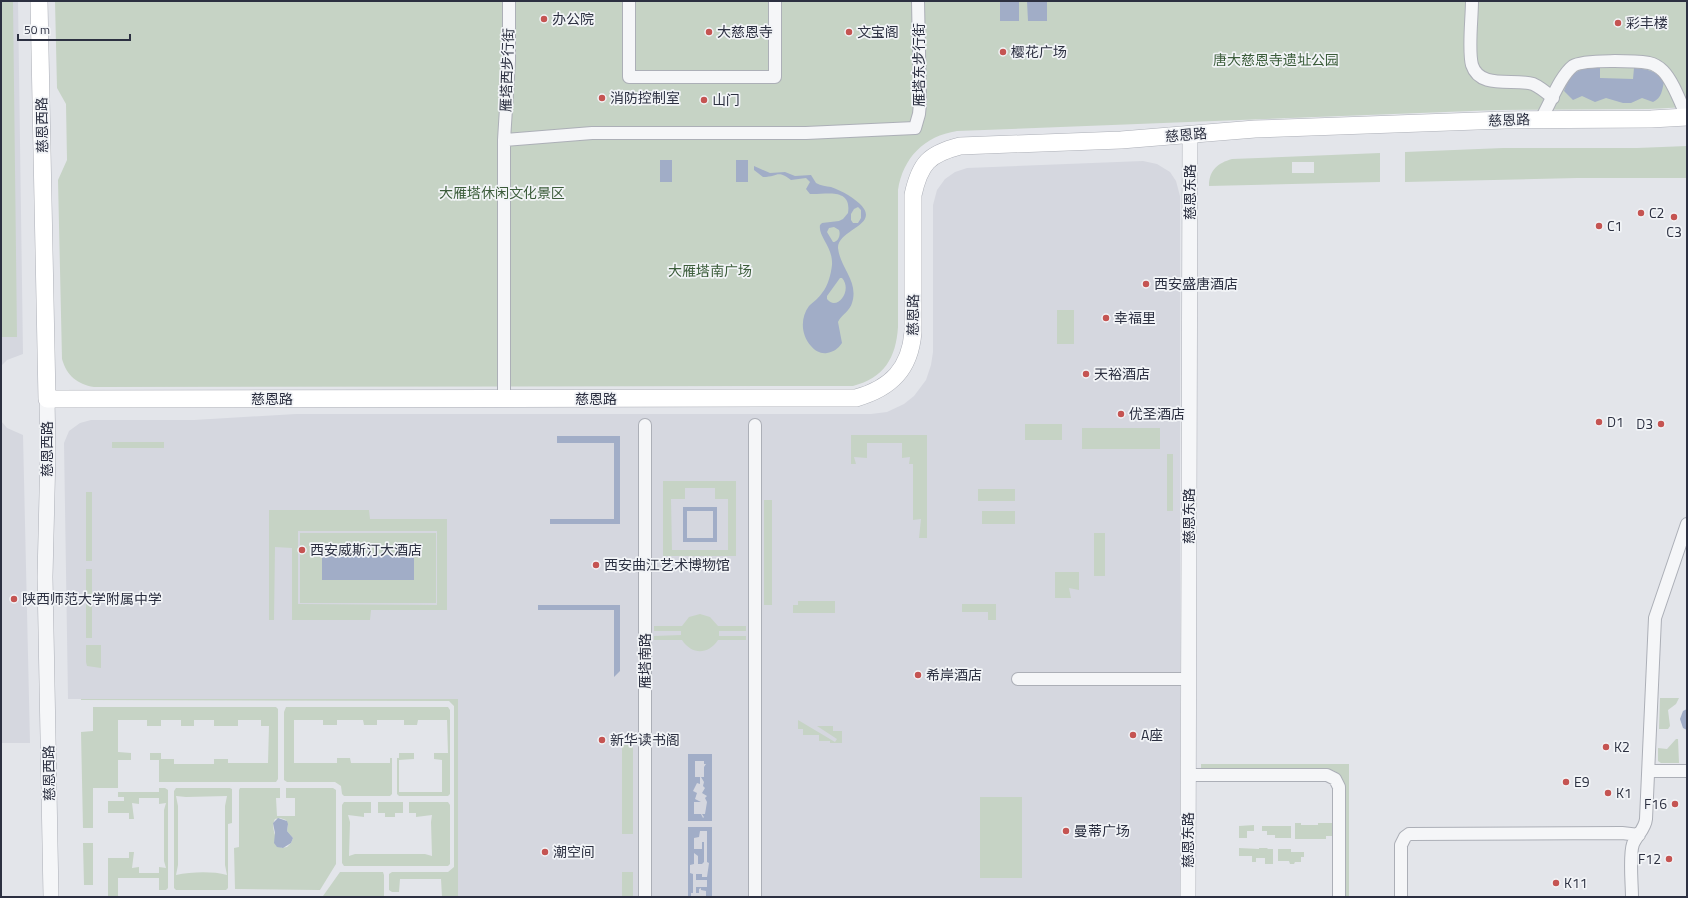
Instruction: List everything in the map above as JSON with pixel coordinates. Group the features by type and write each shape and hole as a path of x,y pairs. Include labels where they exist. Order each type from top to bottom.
{"main road":[{"name":"慈恩西路","path":"39,1 47,399"},
{"name":"慈恩路","path":"47,399 856,398 882,388 898,374 906,363 912,344 914,195 917,176 927,161 942,151 960,146 1121,140 1255,129 1541,119 1651,119 1687,117"}],"street":[{"name":"雁塔西步行街","path":"504,399 504,140 509,61 509,1"},
{"path":"629,1 629,77 775,77 775,1"},
{"name":"雁塔东步行街","path":"504,140 592,132 813,132 915,128 920,103 918,1"},
{"path":"1472,1 1471,56 1472,66 1478,74 1485,79 1495,81 1520,82 1534,85 1553,98"},
{"path":"1541,119 1567,73 1579,63 1594,61 1645,63 1655,65 1667,76 1687,117"},
{"name":"慈恩东路","path":"1188,897 1190,134"},
{"name":"慈恩西路","path":"47,399 48,452 45,577 51,897"},
{"name":"雁塔南路","path":"645,425 645,897"},
{"path":"755,425 755,897"},
{"path":"1632,897 1633,847 1646,822 1655,618 1687,524"},
{"path":"1018,678 1188,678"},
{"path":"1649,771 1687,771"},
{"path":"1188,775 1327,775 1336,778 1339,788 1339,897"},
{"path":"1402,897 1402,845 1405,837 1409,834 1622,833 1638,835"}],"shaded area":[{"path":"1,1 18,1 23,354 7,360 1,366"},
{"path":"1143,161 1157,164 1170,172 1176,181 1180,196 1180,897 458,897 458,699 68,699 64,443 69,431 80,423 91,420 194,420 296,414 871,414 887,412 904,404 914,396 926,380 931,365 933,352 933,205 937,190 945,179 955,172 967,168"},
{"name":"陕西师范大学附属中学","path":"1,421 7,428 23,435 30,743 1,743"}],"green space":[{"path":"1,1 13,1 17,337 1,337"},
{"name":"大雁塔休闲文化景区","path":"55,1 1687,1 1687,107 1649,109 1497,110 957,131 945,134 925,143 917,150 910,159 901,178 898,190 897,338 891,357 880,372 873,378 853,386 94,387 83,384 70,375 62,359 58,180 67,160 66,104 57,88"},
{"path":"1687,146 1687,178 1577,178 1405,182 1405,152 1503,148 1637,148"},
{"path":"1380,153 1380,182 1209,186 1209,180 1215,168 1232,159","holes":["1292,162 1314,162 1314,173 1292,173"]},
{"path":"1057,310 1074,310 1074,344 1057,344"},
{"path":"1025,424 1062,424 1062,440 1025,440"},
{"path":"1082,428 1160,428 1160,449 1082,449"},
{"path":"851,435 927,435 927,538 919,538 921,519 913,520 913,464 909,464 910,457 902,458 902,443 867,443 867,458 854,457 856,464 851,464"},
{"path":"112,442 164,442 164,448 112,448"},
{"path":"1167,454 1173,454 1173,511 1167,511"},
{"path":"663,481 736,481 736,556 663,556","holes":["685,488 715,488 715,499 728,499 728,550 672,550 671,499 685,499"]},
{"path":"978,489 1015,489 1015,501 978,501"},
{"path":"86,492 92,492 92,561 86,561"},
{"path":"764,500 772,500 772,605 764,605"},
{"path":"269,510 369,510 370,519 447,519 447,610 371,610 370,620 292,620 292,548 275,547 274,620 269,620","holes":["298,531 437,531 437,605 298,604"]},
{"path":"982,511 1015,511 1015,524 982,524"},
{"path":"300,533 436,533 436,603 300,603"},
{"path":"1094,533 1105,533 1105,576 1094,576"},
{"path":"86,569 92,569 92,638 86,638"},
{"path":"1055,572 1079,572 1079,590 1069,588 1071,598 1055,598"},
{"path":"798,601 835,601 835,613 793,613 793,605 798,605"},
{"path":"962,604 996,604 996,620 988,620 988,612 962,612"},
{"path":"700,614 710,617 718,626 746,626 746,631 719,631 719,636 746,636 746,640 718,640 714,645 705,651 695,651 686,645 682,640 654,640 654,636 681,635 681,631 654,631 654,626 682,626 689,617"},
{"path":"86,645 101,645 101,668 87,666"},
{"path":"1660,698 1679,698 1676,704 1668,710 1670,726 1668,729 1659,729"},
{"path":"81,699 458,699 458,897 442,897 441,879 400,879 399,892 392,892 389,890 389,874 392,872 448,872 454,867 454,706 449,701"},
{"path":"93,707 276,707 278,709 278,779 276,782 159,782 159,760 150,760 150,753 161,753 161,759 174,759 174,764 214,764 214,759 228,759 228,763 268,763 269,726 261,726 261,720 238,720 238,726 214,726 214,720 194,720 194,726 181,726 181,720 161,720 161,726 147,726 147,720 118,720 118,752 131,753 131,760 118,760 118,788 93,788 93,828 83,828 81,732 93,731"},
{"path":"286,707 448,707 450,710 450,794 448,796 399,796 397,794 397,758 399,758 399,753 414,753 414,759 399,760 399,792 442,792 442,760 434,759 434,753 448,753 447,720 418,720 417,725 404,725 404,720 377,720 377,725 364,725 363,720 337,720 337,725 323,725 323,720 294,720 294,763 337,763 337,758 350,758 351,763 390,763 390,758 392,758 392,794 390,796 344,796 342,794 341,786 335,782 287,782 284,780 284,712"},
{"path":"798,720 835,742 837,739 817,726 833,726 833,731 842,731 842,743 819,741 819,735 803,735 803,729 798,729"},
{"path":"1676,739 1678,739 1679,763 1661,763 1658,761 1658,748 1667,749"},
{"path":"622,740 633,740 633,834 622,834"},
{"path":"1201,764 1349,764 1349,897 1345,897 1345,787 1343,780 1339,775 1334,771 1327,769 1201,769"},
{"path":"159,788 165,788 168,790 168,888 166,890 159,890 159,878 118,878 118,897 108,897 108,858 129,858 129,852 134,852 132,868 139,867 139,873 159,873 159,867 166,868 164,861 164,810 166,803 159,804 159,798 139,798 139,804 132,803 134,819 129,819 129,813 108,813 108,801 124,801 124,797 118,797 118,792 159,792"},
{"path":"176,788 232,789 232,823 228,824 228,888 226,890 176,890 174,888 174,791","holes":["176,796 227,796 225,806 225,865 227,875 202,872 176,875 178,865 178,806"]},
{"path":"240,788 280,788 280,798 276,798 277,816 295,816 295,798 286,798 286,788 333,788 336,790 336,864 320,890 235,889 234,848 239,847","holes":["280,818 286,820 288,825 287,831 293,838 287,847 281,848 273,826 275,819"]},
{"path":"980,797 1022,797 1022,878 980,878"},
{"path":"344,802 371,802 371,813 364,813 364,817 348,815 350,822 349,856 355,854 425,854 432,856 432,815 416,817 416,813 409,813 409,802 448,802 450,805 450,864 448,866 344,866 342,863 342,805"},
{"path":"378,802 403,802 403,813 395,813 395,817 385,817 385,813 378,813"},
{"path":"1295,823 1301,823 1301,825 1318,825 1318,823 1332,823 1332,836 1326,836 1326,839 1295,839"},
{"path":"1254,825 1254,831 1247,831 1247,838 1239,838 1239,826"},
{"path":"1262,826 1291,826 1291,838 1275,838 1275,835 1267,835 1267,831 1262,831"},
{"path":"83,843 93,843 93,885 84,885"},
{"path":"1239,848 1273,849 1273,864 1265,864 1265,858 1256,858 1256,862 1252,862 1252,856 1239,856"},
{"path":"1278,849 1291,849 1291,852 1304,852 1304,857 1301,857 1301,862 1295,862 1294,864 1290,864 1289,861 1278,861"},
{"path":"340,872 383,872 384,897 323,896"},
{"path":"622,872 633,872 633,897 622,897"},
{"path":"270,896 271,897 159,897"}],"water":[{"path":"1000,1 1019,1 1019,21 1000,21"},
{"path":"1027,1 1047,1 1047,21 1028,21"},
{"path":"1600,67 1600,78 1633,79 1634,68 1651,71 1658,75 1664,82 1661,94 1653,102 1642,98 1631,103 1623,103 1606,98 1595,102 1582,96 1573,100 1564,91 1574,74 1582,69"},
{"path":"660,160 672,160 672,182 660,182"},
{"path":"736,160 748,160 748,182 736,182"},
{"path":"754,166 770,173 785,172 795,176 811,175 816,183 831,187 848,195 861,205 866,213 865,219 840,241 838,248 839,255 851,281 853,295 851,306 838,322 842,343 837,349 831,352 818,352 813,348 805,337 803,321 809,306 819,297 826,287 832,268 832,258 821,234 820,225 822,223 839,221 843,219 848,213 846,199 836,194 810,194 806,189 810,182 806,178 791,180 780,174 763,177 754,170","holes":["858,207 861,210 861,218 858,223 853,223 851,220 851,214 854,209","834,227 839,230 839,238 835,242 833,242 827,232 829,228","840,278 842,278 846,288 842,298 835,303 827,299 827,296"]},
{"path":"557,436 620,436 620,524 550,524 550,519 614,519 614,443 557,443"},
{"path":"683,507 717,507 717,542 683,542","holes":["687,511 713,511 713,538 687,538"]},
{"path":"322,555 414,555 414,580 322,580"},
{"path":"538,605 620,605 620,671 614,677 614,610 538,610"},
{"path":"1687,709 1687,730 1683,728 1680,719 1683,711"},
{"path":"688,754 712,754 712,821 688,821","holes":["695,761 704,761 704,764 706,764 704,767 704,777 701,777 705,788 702,793 707,796 705,798 707,802 705,814 702,814 704,817 703,818 701,814 694,814 694,802 701,802 695,799 697,793 693,791 697,783 700,784 700,777 695,777"]},
{"path":"278,818 287,821 287,831 293,838 291,843 283,848 277,847 274,843 275,833 273,823"},
{"path":"688,827 712,827 712,897 706,897 706,891 701,890 701,888 699,889 699,893 696,893 696,887 707,887 707,880 696,880 696,874 702,874 702,877 707,877 709,863 707,862 707,831 700,831 699,837 694,838 694,849 702,849 702,842 704,842 704,862 702,864 698,864 698,856 694,853 694,864 690,865 690,873 693,874 693,893 691,893 691,897 688,897"}],"place":[{"name":"办公院","path":"544,19"},
{"name":"彩丰楼","path":"1618,23"},
{"name":"大慈恩寺","path":"709,32"},
{"name":"文宝阁","path":"849,32"},
{"name":"樱花广场","path":"1003,52"},
{"name":"消防控制室","path":"602,98"},
{"name":"山门","path":"704,100"},
{"name":"C2","path":"1641,213"},
{"name":"C3","path":"1674,217"},
{"name":"C1","path":"1599,226"},
{"name":"西安盛唐酒店","path":"1146,284"},
{"name":"幸福里","path":"1106,318"},
{"name":"天裕酒店","path":"1086,374"},
{"name":"优圣酒店","path":"1121,414"},
{"name":"D1","path":"1599,422"},
{"name":"D3","path":"1661,424"},
{"name":"西安威斯汀大酒店","path":"302,550"},
{"name":"西安曲江艺术博物馆","path":"596,565"},
{"name":"陕西师范大学附属中学","path":"14,599"},
{"name":"希岸酒店","path":"918,675"},
{"name":"A座","path":"1133,735"},
{"name":"新华读书阁","path":"602,740"},
{"name":"K2","path":"1606,747"},
{"name":"E9","path":"1566,782"},
{"name":"K1","path":"1608,793"},
{"name":"F16","path":"1675,804"},
{"name":"曼蒂广场","path":"1066,831"},
{"name":"潮空间","path":"545,852"},
{"name":"F12","path":"1669,859"},
{"name":"K11","path":"1556,883"}],"park label":[{"name":"唐大慈恩寺遗址公园","path":"1276,60"},
{"name":"大雁塔南广场","path":"710,271"}]}
